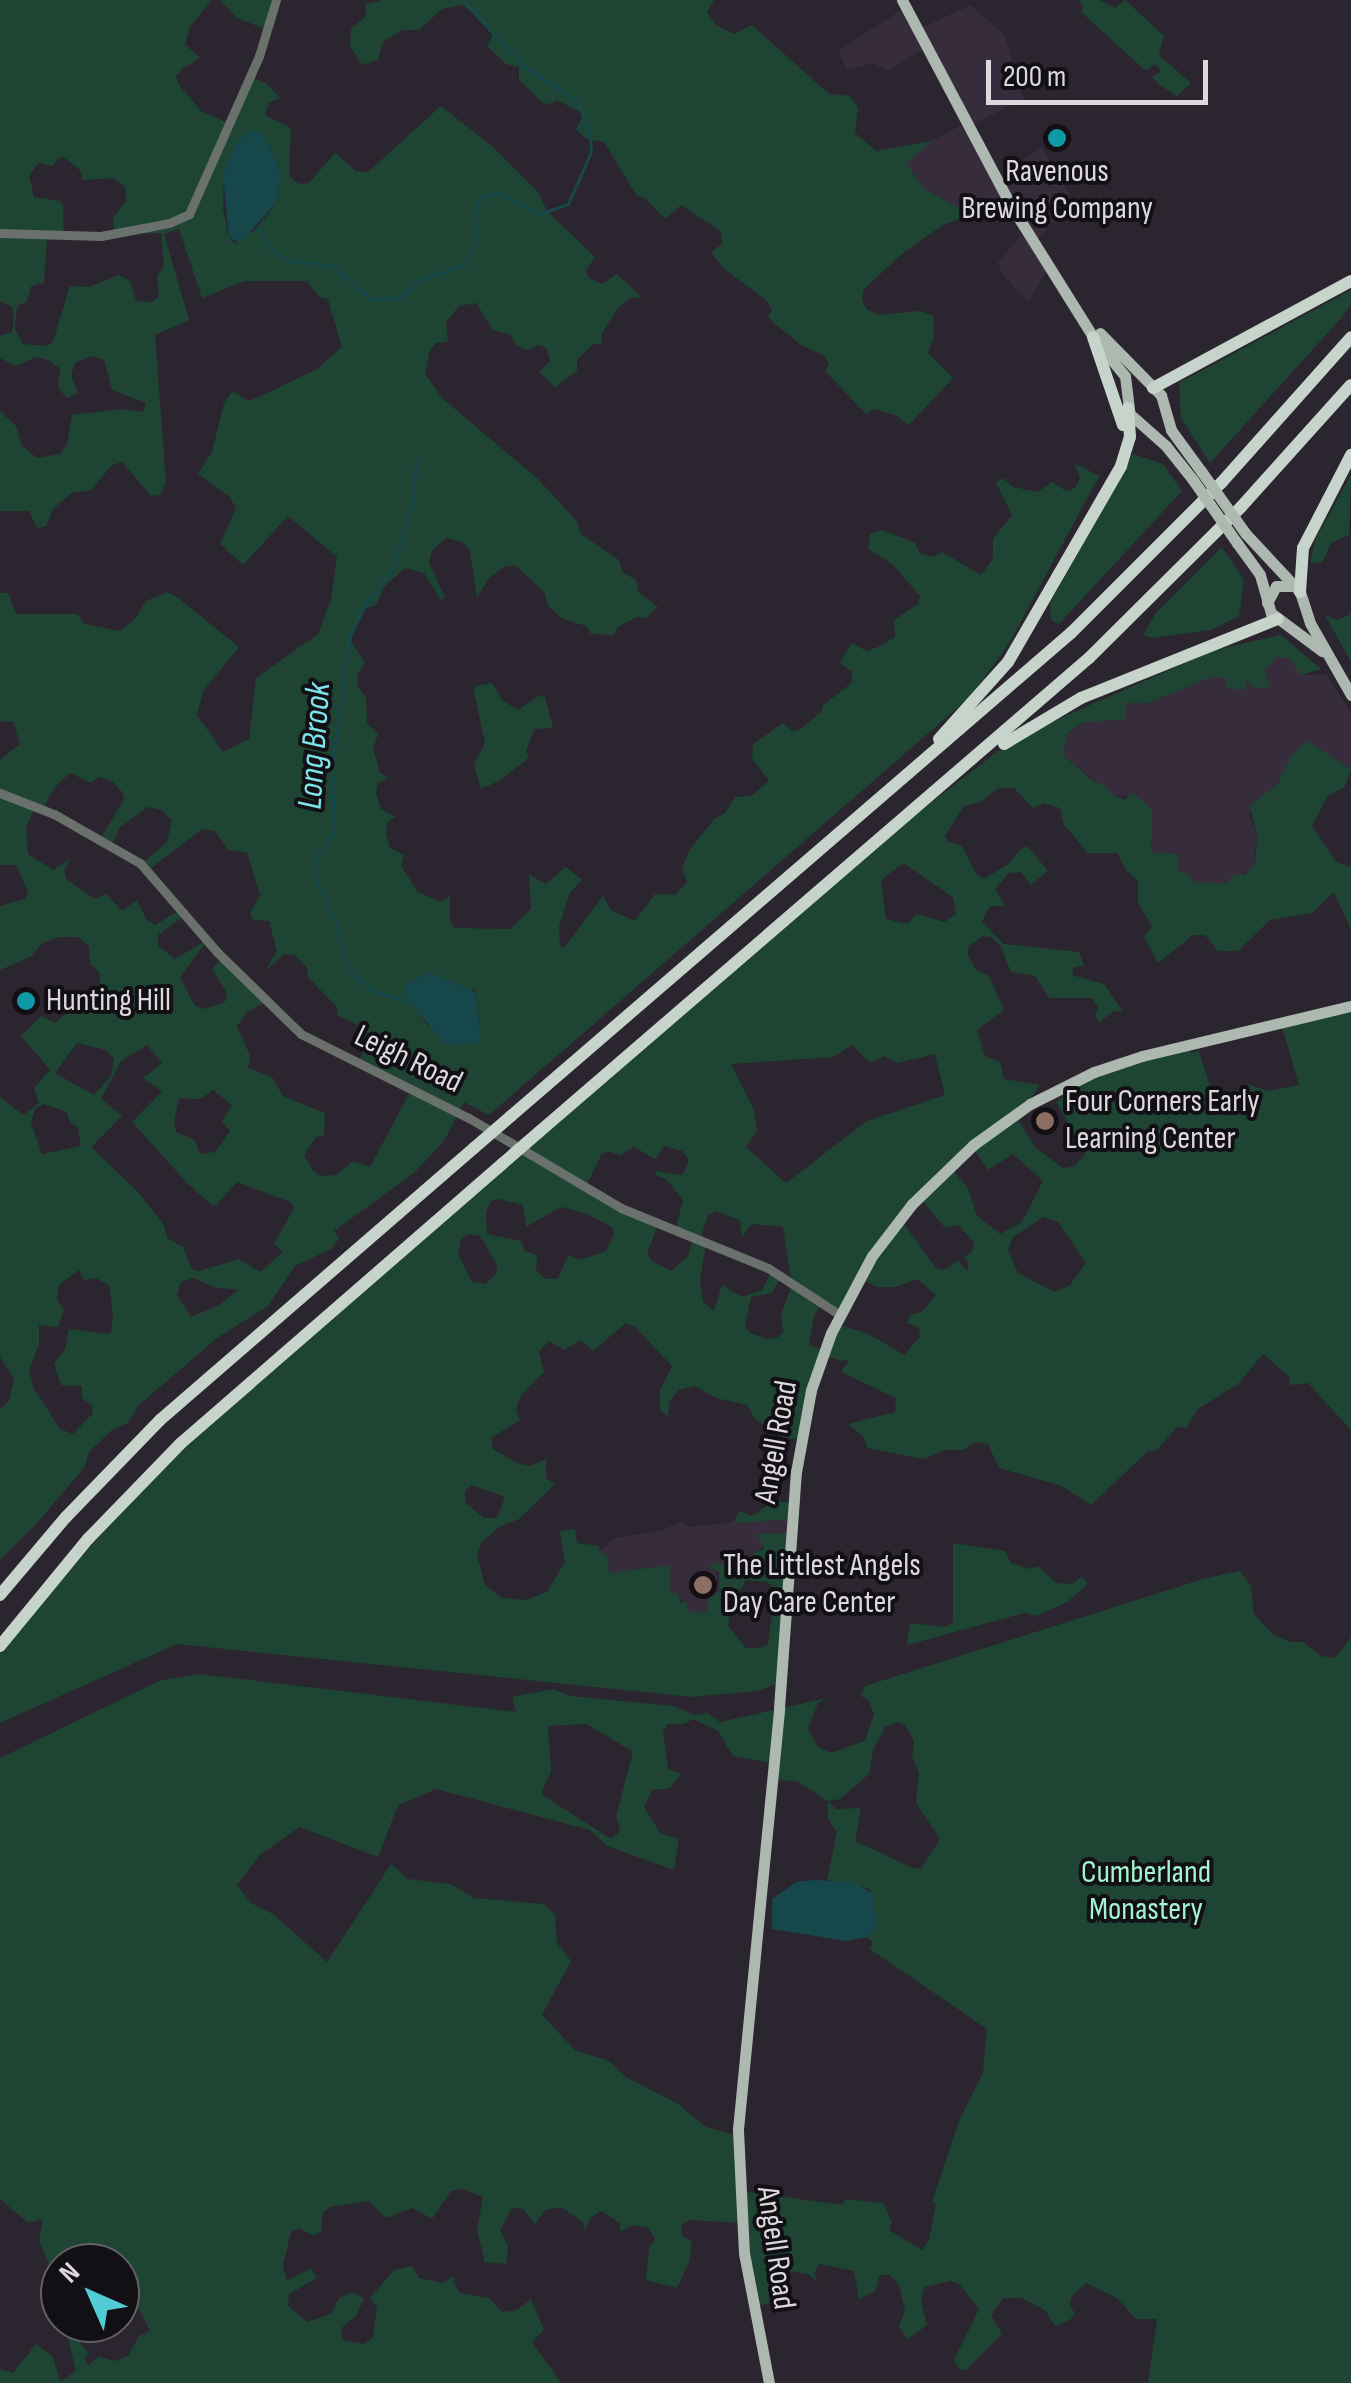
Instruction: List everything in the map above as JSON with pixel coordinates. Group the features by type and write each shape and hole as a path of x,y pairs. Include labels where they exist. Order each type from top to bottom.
{"highway":[{"path":"1152,388 1351,281"},
{"path":"1092,332 1123,424 1120,447 1105,490"},
{"path":"0,1596 94,1486 170,1411 870,808 1128,578 1231,472 1351,337"},
{"path":"0,1646 88,1539 180,1444 949,782 1166,583 1351,385"},
{"path":"870,808 998,676 1128,448 1130,409"},
{"path":"1300,592 1304,548 1351,456"},
{"path":"949,782 1067,705 1280,619"}],"main road":[{"path":"902,0 1010,204 1092,332 1126,376 1130,409 1197,475"},
{"path":"1092,332 1152,388 1164,405 1170,430 1242,539 1260,575 1267,603 1280,619 1329,657"},
{"path":"1130,409 1136,389 1152,388"},
{"path":"1130,409 1152,422 1164,405"},
{"path":"1242,539 1300,592 1309,621 1351,695"},
{"path":"1267,603 1276,586 1300,592"},
{"path":"1280,619 1296,616 1300,592"},
{"name":"Angell Road","path":"769,2383 744,2253 738,2129 779,1708 796,1472 811,1390 840,1315 872,1256 912,1204 972,1145 1030,1104 1094,1072 1142,1056 1351,1006"}],"street":[{"path":"0,233 101,236 169,224 189,214 258,56 276,0"},
{"name":"Leigh Road","path":"0,793 54,814 140,863 218,954 274,1011 310,1040 469,1118 621,1208 768,1268 840,1315"}],"shaded area":[{"path":"971,5 1005,36 1024,99 971,125 997,178 1042,147 1073,202 1034,243 1049,266 1028,302 1001,272 998,262 1024,232 1009,202 980,212 955,206 925,189 906,163 931,141 964,124 926,47 888,71 872,63 847,70 838,51 906,7 919,29"},
{"path":"251,131 260,132 268,143 281,174 277,202 240,243 229,237 223,175 237,142"},
{"path":"1277,657 1289,657 1302,675 1327,675 1351,713 1351,769 1307,742 1291,756 1283,777 1249,814 1257,837 1253,867 1227,883 1194,883 1151,851 1149,826 1131,797 1111,794 1063,755 1067,735 1081,723 1126,718 1124,703 1148,703 1212,677 1243,681 1265,670"},
{"path":"429,972 475,992 481,1035 477,1043 446,1045 407,998 403,987"},
{"path":"793,1519 791,1533 753,1553 748,1570 738,1567 736,1559 732,1567 716,1570 719,1592 706,1613 688,1611 678,1594 669,1592 669,1565 609,1573 599,1551 615,1538 660,1531 683,1521 690,1527"},
{"path":"796,1882 852,1882 874,1894 875,1928 867,1937 846,1941 772,1929 772,1899"}],"green space":[{"path":"0,0 212,0 190,27 185,44 200,58 176,76 178,84 202,112 231,124 253,78 267,84 280,98 269,102 265,115 291,128 289,176 299,184 309,183 335,153 357,172 368,172 441,106 493,147 539,193 547,211 595,257 586,270 589,278 602,284 617,274 642,297 630,298 618,308 602,333 601,344 593,344 577,360 577,371 555,387 539,372 550,361 547,349 539,345 527,350 517,346 509,334 493,330 476,303 459,306 446,322 448,342 436,343 430,350 425,374 443,399 538,479 577,521 581,534 619,560 622,572 636,580 638,592 658,607 646,618 637,617 618,627 614,635 591,634 586,626 563,619 548,606 545,593 515,565 503,567 489,578 477,597 470,552 464,543 447,538 432,550 429,562 445,598 441,600 424,573 405,568 384,587 376,605 363,609 351,641 365,663 358,673 357,686 366,697 367,723 378,734 373,749 380,773 388,778 378,783 376,793 381,809 396,817 387,822 390,848 404,855 401,866 418,892 440,902 450,896 450,921 454,928 510,929 531,909 529,874 545,884 566,867 582,880 570,892 559,927 560,945 564,948 603,896 611,910 635,921 655,894 675,895 687,882 682,868 689,851 714,819 725,813 735,797 751,796 769,781 752,758 753,744 783,723 792,731 801,729 822,711 823,705 852,683 852,672 840,663 851,643 867,651 895,637 894,620 918,604 920,596 894,566 868,548 870,534 882,530 915,543 920,554 933,557 942,552 981,575 993,559 993,539 1012,515 996,483 1003,478 1013,487 1038,492 1052,482 1066,491 1075,488 1080,478 1074,463 1099,476 1010,642 971,696 489,1115 464,1102 444,1141 414,1173 334,1231 339,1239 331,1249 295,1266 268,1306 217,1338 138,1406 128,1423 112,1430 89,1452 84,1468 36,1524 0,1560 0,1409 9,1401 14,1379 0,1357 0,1097 23,1115 39,1103 34,1088 50,1070 21,1036 41,1016 55,1023 72,1009 82,1013 100,991 100,973 90,964 89,946 78,937 59,937 43,943 30,957 0,970 0,906 25,899 28,892 16,865 0,865 0,760 20,744 13,722 0,721 0,593 8,593 16,614 77,614 84,624 120,631 135,619 146,601 167,592 177,597 239,647 203,691 197,715 223,752 249,739 256,678 318,634 331,599 337,557 288,516 243,565 220,544 236,508 229,496 198,474 212,452 224,403 233,391 248,401 257,398 317,369 342,347 328,299 319,297 307,281 245,281 202,298 179,229 164,234 189,320 155,335 166,482 160,495 151,496 122,462 112,465 90,491 73,492 53,509 46,526 37,528 29,511 0,511 0,411 16,426 22,446 37,458 60,454 67,444 72,415 123,409 144,412 146,403 112,390 104,360 91,356 75,363 71,375 78,393 67,398 58,388 60,369 50,361 37,357 16,366 0,358 0,336 12,332 14,319 12,307 0,301","holes":["268,143 281,174 277,202 257,228 235,244 229,237 223,209 224,175","62,156 80,170 83,180 114,178 125,187 126,201 113,218 115,235 161,233 164,265 157,277 159,297 151,302 136,301 130,281 119,275 89,287 70,286 53,342 46,346 23,344 15,329 17,306 27,301 31,286 44,283 47,238 64,237 60,201 34,197 29,175 39,163 52,166","70,773 91,783 99,777 112,781 124,799 101,838 112,844 120,827 148,807 160,809 172,820 167,842 144,862 151,868 202,829 215,831 228,850 247,853 260,895 250,913 253,920 269,921 277,951 264,972 284,954 295,955 308,969 307,976 337,1007 337,1015 358,1025 367,1044 358,1063 411,1090 370,1167 354,1161 335,1175 321,1176 313,1171 304,1155 316,1137 324,1136 325,1113 283,1096 272,1077 248,1068 250,1056 237,1026 246,1013 265,1002 222,958 212,969 227,993 225,1002 204,1009 195,1006 180,978 207,940 175,959 158,946 158,935 187,914 183,908 155,925 146,919 137,900 122,911 106,894 95,899 67,880 64,871 70,859 53,870 28,854 26,828 35,806 44,807 55,787","428,972 462,990 475,990 481,1035 427,1025 404,988","77,1043 106,1050 114,1059 111,1076 94,1095 55,1073","147,1045 162,1063 143,1078 162,1091 132,1122 214,1207 237,1182 290,1202 294,1208 274,1244 283,1252 260,1272 239,1259 199,1271 192,1269 183,1247 167,1238 164,1225 138,1192 91,1147 122,1116 101,1099 121,1061","213,1090 232,1105 222,1121 230,1131 215,1152 200,1154 195,1140 176,1132 179,1098 200,1099","44,1104 67,1112 70,1122 78,1128 81,1146 42,1154 31,1123 35,1109","79,1270 84,1280 96,1278 109,1285 111,1333 69,1329 65,1349 54,1364 61,1385 82,1386 82,1398 92,1405 93,1413 73,1434 60,1429 34,1389 29,1370 39,1344 39,1325 58,1327 64,1309 57,1300 59,1285","193,1278 214,1287 238,1290 219,1305 191,1317 177,1295 181,1282"]},
{"path":"220,0 276,0 267,30 237,18"},
{"path":"382,0 714,0 707,12 717,26 734,34 752,25 829,94 850,96 858,108 855,133 876,151 933,141 907,163 914,175 925,189 955,206 980,212 943,225 903,253 864,289 862,299 866,309 880,315 920,311 933,316 934,337 928,353 953,378 909,425 895,415 874,409 866,414 825,371 829,363 823,355 801,345 776,325 768,317 772,310 767,301 723,268 711,252 722,244 721,231 681,205 665,219 645,198 637,196 604,142 586,139 576,129 582,118 580,112 557,100 549,105 541,101 519,80 519,67 506,64 487,46 492,37 490,28 463,5 442,9 419,30 402,30 383,42 378,60 362,65 350,46 351,29 366,16 365,4"},
{"path":"1078,0 1099,0 1115,8 1125,0 1164,36 1159,55 1191,83 1177,96 1161,86 1152,77 1161,71 1155,64 1146,71 1081,12 1084,7"},
{"path":"1351,290 1351,304 1343,316 1210,463 1181,418 1179,383"},
{"path":"1133,454 1163,464 1182,491 1059,624 1051,620 1050,603"},
{"path":"1351,475 1349,535 1331,543 1322,563 1310,562 1316,538"},
{"path":"1222,547 1244,580 1239,616 1211,630 1152,638 1143,635 1156,613"},
{"path":"1351,614 1351,662 1325,615 1338,620"},
{"path":"1281,635 1321,669 1301,675 1289,658 1277,657 1265,670 1270,688 1251,687 1247,679 1244,690 1227,688 1225,678 1212,677 1148,703 1126,703 1126,719 1081,723 1067,734 1063,755 1093,781 1105,785 1111,794 1125,800 1131,792 1152,809 1151,852 1177,854 1178,872 1189,874 1194,883 1227,883 1232,876 1246,874 1255,862 1257,837 1250,805 1277,785 1291,756 1307,741 1351,769 1345,786 1327,797 1312,826 1336,862 1351,867 1351,930 1334,892 1312,913 1270,920 1238,951 1218,951 1205,935 1193,935 1158,963 1144,937 1152,926 1138,903 1138,881 1117,853 1088,853 1064,825 1060,808 1044,803 1033,808 1014,788 999,788 981,802 964,806 945,836 948,842 962,846 976,874 984,879 1027,846 1048,871 1031,885 1021,872 1009,873 995,889 1005,906 990,906 982,921 1003,944 1079,952 1084,966 1074,967 1072,975 1104,984 1123,1012 1113,1011 1099,1023 1095,1014 1099,1008 1092,998 1049,998 1035,976 1011,972 1000,945 983,936 969,946 967,953 976,970 989,976 1004,1010 977,1030 985,1056 1000,1062 1004,1079 1040,1085 1016,1117 1035,1147 1063,1168 1075,1166 1085,1154 1056,1102 1063,1097 1060,1091 1076,1082 1187,1046 1191,1053 1199,1051 1213,1096 1231,1096 1246,1084 1269,1091 1299,1085 1281,1024 1351,1008 1351,1430 1308,1383 1290,1385 1289,1377 1263,1354 1238,1384 1198,1409 1186,1428 1177,1427 1157,1450 1148,1451 1091,1505 1062,1486 999,1468 988,1444 976,1442 963,1450 944,1450 924,1459 867,1448 864,1437 848,1424 895,1412 896,1398 841,1372 850,1359 842,1361 827,1356 801,1440 783,1437 755,1419 747,1405 716,1398 695,1386 679,1390 669,1402 668,1417 660,1410 660,1390 672,1366 635,1327 626,1323 593,1351 581,1340 564,1350 549,1341 539,1352 544,1372 521,1395 516,1410 520,1420 491,1438 493,1449 519,1464 530,1466 546,1459 546,1478 555,1484 519,1519 499,1527 482,1542 477,1555 485,1585 502,1598 526,1600 547,1592 565,1562 560,1531 575,1529 577,1543 600,1546 599,1551 608,1556 609,1573 670,1565 669,1592 678,1594 681,1603 687,1603 688,1611 706,1613 709,1597 719,1592 719,1572 710,1569 711,1563 732,1567 738,1558 738,1567 748,1570 753,1553 764,1549 757,1534 791,1533 781,1682 757,1691 692,1697 177,1644 0,1723 0,1649 175,1451 914,816 1015,738 1215,650","holes":["903,863 953,897 956,914 944,922 917,914 907,924 886,919 881,880","852,1045 870,1063 885,1056 897,1063 935,1054 945,1095 867,1121 786,1183 746,1147 757,1131 754,1110 731,1064 833,1057","664,1146 682,1151 689,1160 682,1175 656,1171 655,1175 666,1179 683,1200 675,1232 693,1239 688,1256 671,1271 647,1254 657,1227 585,1188 601,1155 607,1151 620,1155 634,1147 655,1159","973,1148 988,1170 1013,1154 1043,1181 1022,1222 1000,1234 977,1216 968,1188 950,1167","499,1199 523,1205 526,1227 561,1207 587,1214 612,1227 614,1234 606,1251 581,1260 569,1255 557,1279 546,1279 536,1270 537,1255 525,1251 521,1241 487,1234 486,1212 491,1201","922,1200 945,1228 958,1225 974,1242 972,1251 964,1258 969,1263 967,1271 958,1261 943,1270 936,1268 902,1221","715,1211 740,1220 742,1237 752,1224 783,1227 792,1285 781,1314 783,1332 778,1337 767,1339 750,1333 745,1325 751,1297 772,1293 780,1277 771,1273 762,1290 742,1297 722,1285 714,1311 703,1302 700,1280 706,1245 700,1240 708,1215","1043,1217 1058,1222 1086,1263 1070,1285 1054,1292 1018,1273 1008,1250 1013,1237","469,1234 480,1236 497,1265 497,1273 485,1284 472,1282 458,1254 461,1238","917,1279 936,1295 922,1312 910,1315 907,1323 919,1328 920,1337 904,1355 867,1333 839,1325 825,1351 809,1345 814,1316 821,1304 840,1315 862,1280 877,1287 895,1287","472,1485 505,1497 497,1518 484,1518 466,1503 465,1491","746,1580 767,1582 775,1588 768,1644 746,1648 728,1626 730,1607"]},
{"path":"492,683 502,700 518,710 540,695 545,697 553,728 534,729 526,751 529,758 499,781 481,789 474,764 485,743 474,692 476,686"},
{"path":"774,1501 794,1503 793,1519 734,1523 739,1511 752,1516"},
{"path":"953,1543 1005,1551 1011,1563 1030,1569 1038,1566 1056,1583 1072,1584 1082,1577 1088,1584 1067,1602 1037,1616 1024,1613 907,1645 910,1623 945,1627 953,1622"},
{"name":"Cumberland Monastery","path":"1240,1571 1251,1586 1254,1614 1272,1634 1290,1642 1303,1642 1321,1656 1335,1658 1351,1637 1351,2383 1148,2383 1157,2319 1136,2319 1117,2298 1086,2283 1072,2296 1069,2305 1075,2313 1070,2320 1055,2326 1045,2310 1022,2298 1003,2298 991,2315 1002,2334 967,2369 960,2370 954,2360 979,2309 960,2285 951,2281 924,2287 921,2301 927,2325 908,2339 899,2327 905,2310 899,2285 890,2275 880,2275 875,2291 859,2299 854,2271 819,2264 814,2274 819,2283 808,2274 789,2271 778,2281 775,2302 756,2306 742,2223 689,2220 681,2225 682,2235 692,2242 689,2262 677,2288 646,2280 649,2248 655,2239 648,2227 632,2225 620,2232 620,2223 601,2211 590,2218 585,2230 583,2222 561,2207 544,2211 535,2224 523,2209 512,2208 500,2230 508,2246 506,2264 485,2262 477,2230 483,2197 462,2189 451,2191 432,2219 413,2208 386,2218 369,2201 330,2207 323,2212 321,2231 314,2236 299,2228 291,2232 283,2266 287,2281 311,2268 317,2278 289,2294 288,2306 307,2322 331,2314 339,2298 354,2292 364,2299 356,2316 343,2326 341,2336 345,2341 364,2344 373,2338 377,2307 370,2298 394,2270 412,2266 419,2278 443,2283 454,2276 460,2293 489,2298 502,2312 517,2310 531,2299 544,2330 532,2342 561,2383 0,2383 0,2369 13,2373 36,2344 53,2357 60,2382 76,2371 69,2343 80,2343 89,2353 84,2359 89,2365 99,2357 115,2361 128,2356 135,2343 140,2343 140,2336 150,2331 140,2311 140,2243 40,2243 43,2219 28,2223 0,2199 0,1758 159,1681 199,1674 516,1712 512,1697 553,1689 570,1696 673,1706 695,1715 708,1713 720,1722 827,1698 818,1703 808,1728 818,1747 831,1753 865,1741 874,1714 869,1701 861,1696 865,1686 1203,1579","holes":["693,1719 718,1731 733,1756 772,1763 772,1780 797,1781 828,1801 840,1799 869,1774 873,1750 885,1727 898,1722 905,1725 914,1741 912,1756 919,1773 916,1803 940,1839 921,1869 913,1868 855,1841 861,1808 836,1809 828,1802 828,1819 837,1832 827,1880 868,1888 874,1894 875,1928 867,1937 873,1942 870,1949 987,2029 983,2073 959,2121 932,2202 936,2204 929,2240 922,2250 889,2230 892,2223 883,2203 845,2199 842,2205 740,2191 739,2136 706,2127 678,2104 626,2077 609,2061 575,2050 542,2015 571,1961 557,1943 555,1915 544,1904 474,1898 451,1884 408,1879 391,1864 327,1962 273,1914 251,1903 237,1885 261,1854 300,1827 378,1857 398,1805 436,1789 590,1830 607,1846 674,1870 679,1839 660,1833 644,1807 652,1790 670,1788 681,1774 668,1769 663,1732 668,1724 684,1724","587,1724 633,1752 616,1816 620,1831 611,1839 541,1794 551,1771 548,1726"]}],"waterway":[{"name":"Long Brook","path":"258,227 266,245 287,260 334,266 370,299 400,298 420,280 466,264 474,246 477,204 483,197 498,193 540,214 568,204 591,152 590,132 577,102 524,67 462,0"},
{"name":"Long Brook","path":"408,1002 372,991 348,969 335,921 316,880 315,857 334,832 332,766 350,635 367,601 393,567 413,503 416,460"}],"place":[{"name":"Ravenous Brewing Company","path":"1057,138"},
{"name":"Hunting Hill","path":"26,1001"},
{"name":"Four Corners Early Learning Center","path":"1045,1121"},
{"name":"The Littlest Angels Day Care Center","path":"703,1585"}]}
